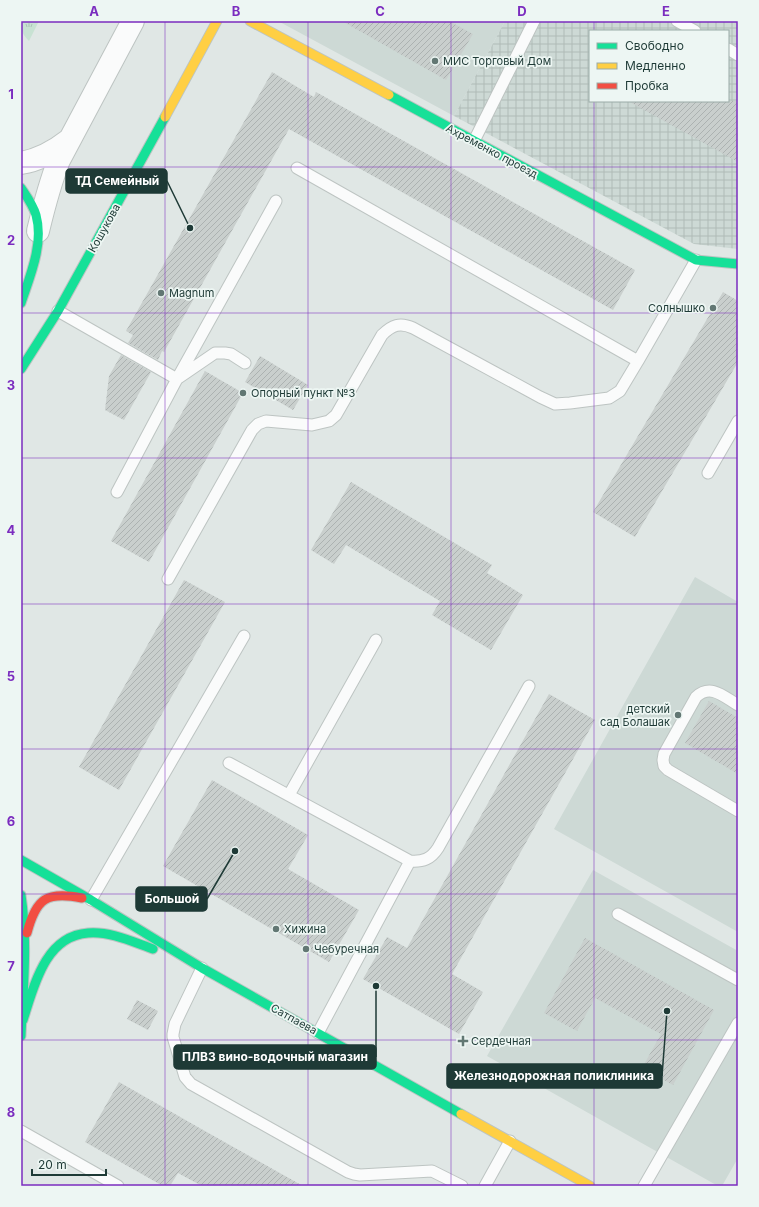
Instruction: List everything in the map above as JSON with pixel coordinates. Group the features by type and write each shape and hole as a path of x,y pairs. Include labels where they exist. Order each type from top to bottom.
{"street":[{"path":"21,303 36,253 38,231 51,180 70,139 134,21"},
{"name":"Кошукова","path":"21,369 58,311 217,21"},
{"name":"Ахременко проезд","path":"250,21 696,260 738,264"},
{"path":"21,163 49,154 70,139"},
{"path":"21,188 36,211 38,231"},
{"name":"Сатпаева","path":"21,860 91,900 202,968 590,1186"},
{"path":"21,895 24,916 25,944 21,1036"},
{"path":"25,944 28,929 34,913 41,902 47,898 53,895 67,895 91,900"},
{"path":"22,1020 38,978 48,957 57,944 70,936 87,933 109,934 189,960"}],"lane":[{"path":"474,141 534,21"},
{"path":"677,21 693,30"},
{"path":"729,50 738,55"},
{"path":"297,168 638,361"},
{"path":"117,492 177,379 276,201"},
{"path":"168,579 252,430 258,424 266,421 312,425 329,421 336,415 382,334 389,328 406,324 555,404 601,400 615,395 620,391 696,260"},
{"path":"58,311 177,379"},
{"path":"177,379 215,353 231,354 245,363"},
{"path":"708,473 738,421"},
{"path":"91,900 244,636"},
{"path":"289,795 376,640"},
{"path":"229,763 410,861 419,862 428,859 434,854 529,686"},
{"path":"738,705 711,691 706,690 701,693 696,697 663,760 664,766 668,770 738,811"},
{"path":"318,1033 410,861"},
{"path":"618,914 738,980"},
{"path":"202,968 175,1024 173,1034 185,1077 191,1084 348,1172 360,1174 432,1171 462,1186"},
{"path":"644,1186 738,1023"},
{"path":"21,1132 118,1186"},
{"path":"485,1186 510,1141"}],"shaded area":[{"path":"278,21 505,21 454,116"},
{"path":"505,21 738,21 738,249 694,244 454,116"},
{"name":"детский сад Болашак","path":"695,577 738,602 738,932 554,829"},
{"path":"593,870 738,951 738,1158 722,1186 718,1186 487,1056"}],"green space":[{"path":"21,21 39,21 29,41 22,32"}],"building":[{"name":"МИС Торговый Дом","path":"342,21 449,21 473,34 446,80"},
{"path":"272,72 314,97 316,92 635,270 613,310 289,129 164,352 162,351 158,360 128,343 133,335 126,331"},
{"path":"738,101 738,162 630,102"},
{"path":"723,292 738,301 738,362 635,537 593,512"},
{"path":"121,355 151,372 124,420 105,410 109,376"},
{"name":"Опорный пункт №3","path":"260,356 308,385 293,410 245,382"},
{"path":"205,371 243,393 149,562 111,541"},
{"path":"351,482 492,565 487,573 523,595 491,650 432,615 440,601 346,545 334,564 311,550"},
{"path":"184,580 225,602 119,790 79,767"},
{"path":"549,694 595,720 452,974 483,992 459,1034 363,979 387,937 407,948"},
{"path":"709,701 738,718 738,774 685,743"},
{"path":"212,780 308,835 288,869 359,910 329,962 163,866"},
{"path":"585,938 714,1010 673,1085 642,1068 661,1034 595,998 577,1031 544,1013"},
{"path":"137,1000 158,1011 148,1030 127,1019"},
{"path":"119,1082 303,1186 202,1186 178,1173 170,1186 163,1186 85,1142"}],"traffic: fast":[{"path":"389,95 696,260 738,264"},
{"path":"21,369 58,311 165,117"},
{"path":"21,188 35,211 38,226 35,260 21,303"},
{"path":"21,860 91,900 202,968 461,1114"},
{"path":"21,895 25,948 21,1036"},
{"path":"23,1020 37,978 51,953 61,943 73,936 88,933 113,935 153,949"}],"traffic: slow":[{"path":"165,117 217,21"},
{"path":"250,21 389,95"},
{"path":"461,1114 590,1186"}],"traffic: jam":[{"path":"27,933 34,912 45,900 60,896 82,898"}],"place":[{"name":"МИС Торговый Дом","path":"435,61"},
{"name":"ТД Семейный","path":"190,228"},
{"name":"Magnum","path":"161,293"},
{"name":"Солнышко","path":"713,308"},
{"name":"Опорный пункт №3","path":"243,393"},
{"name":"детский сад Болашак","path":"678,715"},
{"name":"Большой","path":"235,851"},
{"name":"Хижина","path":"276,929"},
{"name":"Чебуречная","path":"306,949"},
{"name":"ПЛВЗ вино-водочный магазин","path":"376,986"},
{"name":"Железнодорожная поликлиника","path":"667,1011"},
{"name":"Сердечная","path":"463,1041"}]}
